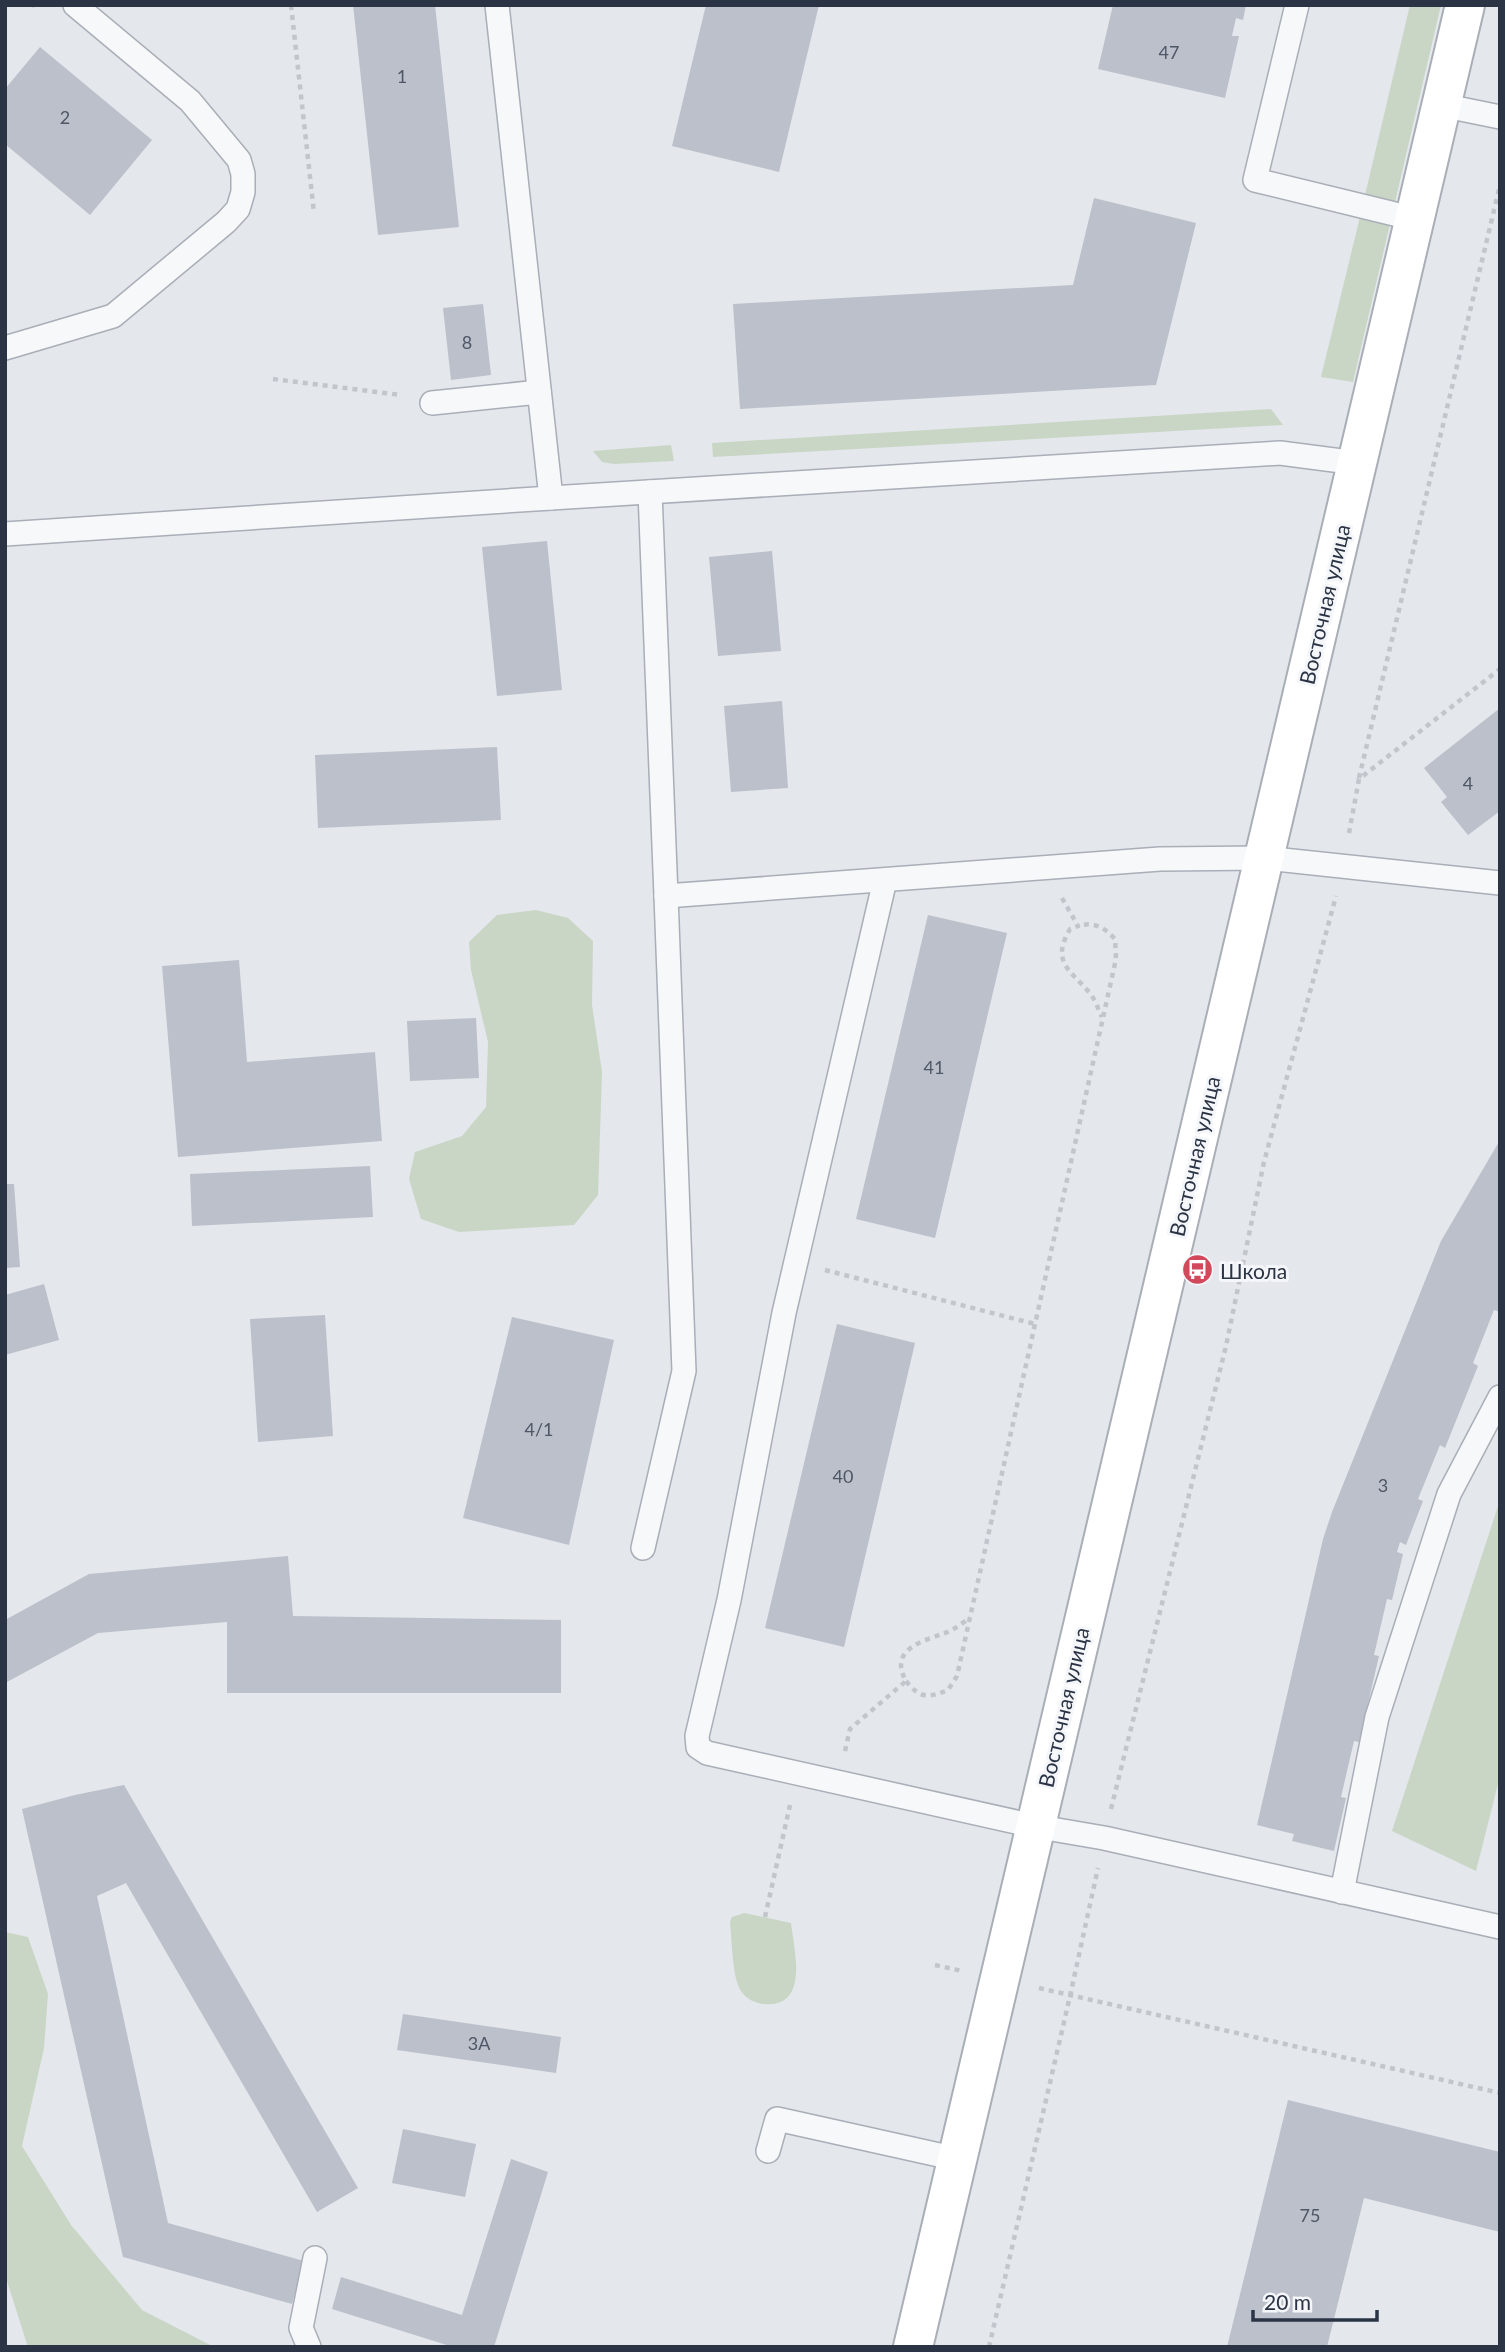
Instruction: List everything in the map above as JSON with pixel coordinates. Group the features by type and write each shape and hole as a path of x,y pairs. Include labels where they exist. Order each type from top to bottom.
{"main road":[{"name":"Восточная улица","path":"913,2347 1465,5"}],"lane":[{"path":"5,348 113,316 226,222 237,209 243,192 243,174 239,160 190,101 75,5"},
{"path":"497,5 551,498"},
{"path":"1297,5 1255,180 1415,219"},
{"path":"1441,105 1500,117"},
{"path":"432,403 540,391"},
{"path":"5,534 1280,453 1357,463"},
{"path":"643,1548 684,1371 650,492"},
{"path":"666,896 1160,859 1265,858 1500,883"},
{"path":"885,880 783,1313 729,1600 697,1736 698,1747 706,1754 1034,1826 1104,1838 1500,1927"},
{"path":"1342,1892 1377,1717 1449,1494 1500,1397"},
{"path":"768,2151 777,2119 957,2159"},
{"path":"309,2347 301,2328 315,2258"}],"path":[{"path":"291,5 314,213"},
{"path":"989,2347 1104,1838 1226,1346 1264,1162 1343,867 1359,779 1500,185"},
{"path":"273,379 414,397 432,403"},
{"path":"1359,779 1500,669"},
{"path":"1046,868 1078,926"},
{"path":"970,1618 948,1632 922,1639 908,1648 902,1661 903,1677 914,1692 930,1697 948,1690 957,1676 970,1618 1116,959 1115,939 1104,927 1085,924 1070,929 1062,943 1061,959 1069,973 1091,994 1102,1018"},
{"path":"795,1262 1035,1324"},
{"path":"838,1782 850,1729 906,1681"},
{"path":"765,1917 797,1774"},
{"path":"936,1965 1500,2093"}],"green space":[{"path":"1410,5 1441,5 1395,202 1365,195"},
{"path":"1360,217 1390,224 1353,382 1321,377"},
{"path":"1271,409 1283,425 713,457 712,443"},
{"path":"671,445 674,461 614,464 602,462 593,451"},
{"path":"536,910 568,918 593,941 592,1005 602,1072 598,1195 574,1225 459,1232 421,1219 409,1179 415,1152 462,1136 486,1107 488,1042 471,970 469,942 497,915"},
{"path":"1500,1500 1500,1776 1476,1871 1392,1831"},
{"path":"744,1913 791,1923 796,1975 794,1987 788,1997 778,2003 754,2002 743,1994 738,1985 730,1922 732,1917"},
{"path":"5,1932 28,1937 48,1994 44,2048 22,2146 71,2225 142,2310 214,2347 28,2347 5,2275"}],"building":[{"path":"353,5 435,5 459,227 378,235"},
{"path":"706,5 819,5 779,172 672,146"},
{"path":"1113,5 1246,5 1243,20 1236,18 1232,36 1239,36 1225,98 1098,69"},
{"path":"40,47 152,140 90,215 5,144 5,89"},
{"path":"1094,198 1196,223 1156,385 740,409 733,304 1073,285"},
{"path":"483,304 491,375 451,380 443,308"},
{"path":"547,541 562,690 497,696 482,547"},
{"path":"772,551 781,651 718,656 709,557"},
{"path":"782,701 788,788 731,792 724,706"},
{"path":"1500,708 1500,811 1468,835 1441,802 1447,797 1424,768"},
{"path":"497,747 501,820 318,828 315,755"},
{"path":"928,915 1007,933 935,1238 856,1219"},
{"path":"239,960 247,1062 375,1052 382,1141 178,1157 162,966"},
{"path":"476,1018 479,1078 410,1081 407,1021"},
{"path":"1500,1140 1500,1312 1494,1310 1473,1363 1478,1366 1445,1448 1440,1445 1418,1499 1423,1501 1406,1545 1400,1542 1397,1552 1403,1554 1392,1600 1387,1599 1374,1655 1379,1656 1359,1742 1354,1741 1341,1797 1346,1798 1334,1851 1292,1841 1294,1834 1257,1825 1323,1539 1441,1241"},
{"path":"370,1166 373,1217 192,1226 190,1174"},
{"path":"5,1184 14,1184 20,1267 5,1268"},
{"path":"44,1284 59,1340 5,1355 5,1295"},
{"path":"325,1315 333,1436 258,1442 250,1319"},
{"path":"512,1317 614,1340 569,1545 463,1518"},
{"path":"837,1324 915,1343 844,1647 765,1628"},
{"path":"288,1556 293,1616 561,1620 561,1693 227,1693 227,1622 98,1633 5,1683 5,1620 89,1574"},
{"path":"124,1785 358,2188 317,2212 126,1883 97,1896 168,2223 304,2261 292,2304 123,2257 22,1809"},
{"path":"403,2014 561,2037 556,2073 397,2050"},
{"path":"1288,2100 1500,2152 1500,2232 1364,2198 1327,2347 1227,2347"},
{"path":"403,2129 476,2144 465,2197 392,2183"},
{"path":"511,2159 548,2172 494,2347 453,2347 332,2309 341,2277 462,2315"}],"place":[{"name":"Школа","path":"1197,1270"}]}
